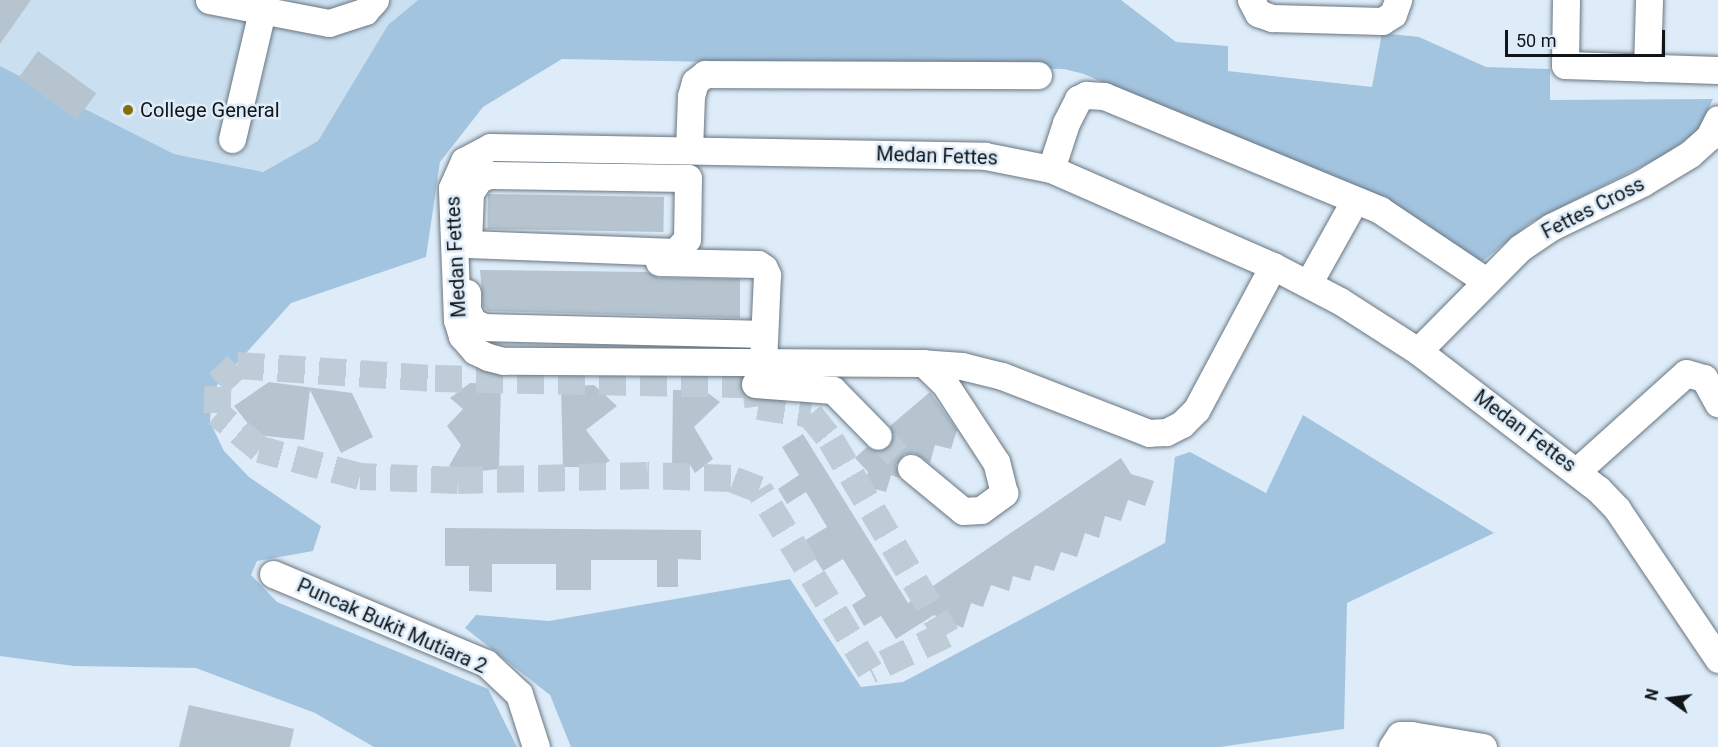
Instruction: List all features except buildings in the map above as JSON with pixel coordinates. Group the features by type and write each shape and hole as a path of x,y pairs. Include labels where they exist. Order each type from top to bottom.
{"street":[{"path":"209,0 329,23 365,11 375,0"},
{"path":"1566,0 1565,65 1718,70"},
{"path":"1647,68 1649,0"},
{"path":"1254,7 1272,18 1382,21 1395,7"},
{"path":"232,139 262,11"},
{"path":"689,150 694,82 705,74 1038,75"},
{"path":"1051,170 1070,113 1078,99 1095,94 1388,214 1486,280"},
{"name":"Fettes Cross","path":"1418,351 1520,248 1551,227 1642,183 1690,154 1709,137 1718,119"},
{"name":"Medan Fettes","path":"1273,266 1196,410 1182,424 1166,432 1130,428 986,370 923,363 759,373 503,361 488,357 468,344 457,320 461,259 452,188 464,161 490,147 985,156 1051,170 1273,266 1308,284 1418,351 1578,470 1617,509 1718,659"},
{"path":"591,149 593,177"},
{"path":"489,175 593,177 688,178 687,239 684,247 675,252 468,244 470,194 479,179 489,175"},
{"path":"1308,284 1355,200"},
{"path":"763,334 484,327 473,322 467,310 461,259 758,264 767,275 763,334 759,373 833,390 878,436"},
{"path":"911,468 963,511 981,510 1004,494 996,462 945,384 923,363"},
{"path":"1578,470 1686,373 1704,378 1718,403"},
{"name":"Puncak Bukit Mutiara 2","path":"273,574 486,663 519,694 536,747"},
{"path":"1392,747 1400,735 1483,747"}],"shaded area":[{"path":"0,0 418,0 388,25 318,141 263,172 174,154 0,66"},
{"path":"418,0 1121,0 1176,42 1228,46 1228,71 1372,87 1382,33 1419,37 1486,67 1550,69 1550,100 1713,99 1698,131 1664,155 1530,223 1479,264 1283,162 1084,74 1064,69 562,59 483,107 440,162 426,257 291,303 212,391 210,422 224,451 249,477 321,526 313,551 257,561 251,575 277,602 488,689 517,747 374,747 315,713 196,668 74,666 0,656 0,66 174,154 263,172 318,141 388,25"},
{"path":"1303,415 1494,533 1347,603 1344,729 1220,747 571,747 550,695 465,628 476,615 549,621 790,579 861,687 903,682 1165,543 1175,457 1190,452 1266,493"}],"tunnel":[{"path":"237,365 435,378 755,384 758,406 810,414 831,440 946,634 870,670 759,489 731,478 647,475 458,480 360,476 260,449 217,413 218,383 237,365"},
{"path":"878,436 911,468"}],"place":[{"name":"College General","path":"128,110"}]}
